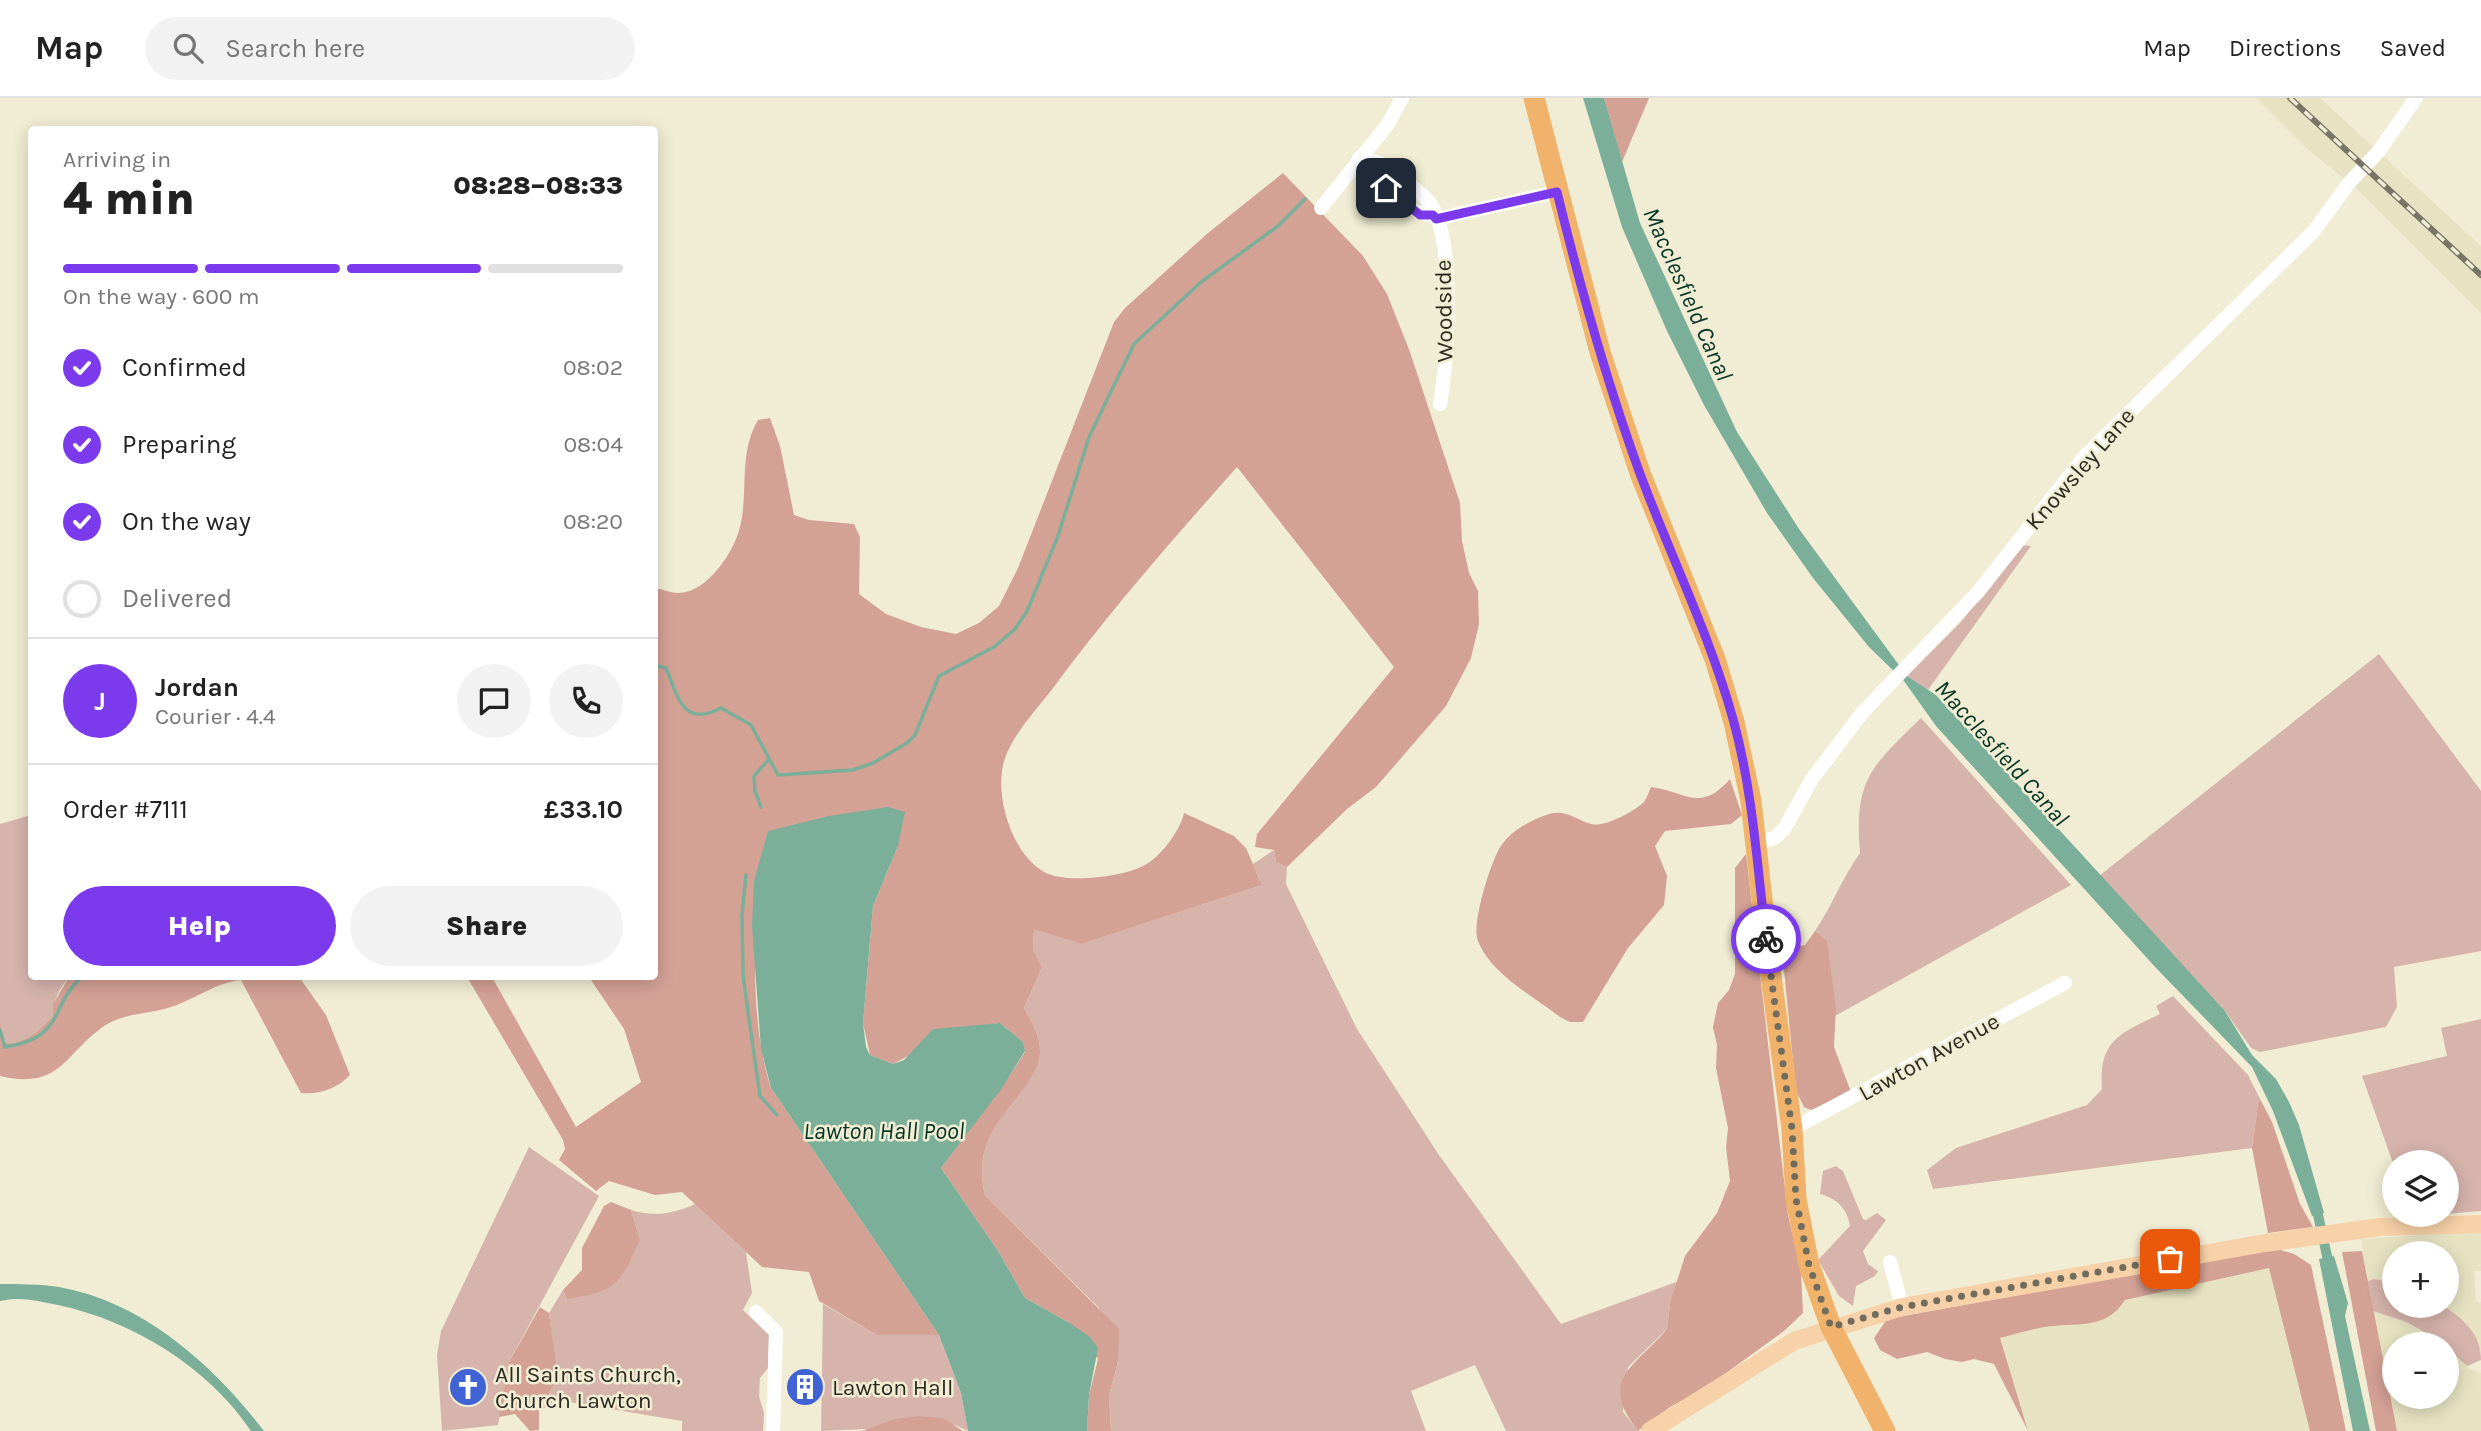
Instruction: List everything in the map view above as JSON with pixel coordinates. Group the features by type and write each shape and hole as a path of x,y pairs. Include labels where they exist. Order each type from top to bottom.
{"highway":[{"path":"1534,98 1579,283 1623,424 1719,671 1751,801 1792,1129 1796,1199 1809,1265 1831,1327 1885,1431"}],"main road":[{"path":"1650,1431 1794,1341 1831,1327 1902,1307 2278,1241 2380,1227 2481,1224"}],"street":[{"path":"1321,208 1362,160 1388,124 1402,98"},
{"name":"Knowsley Lane","path":"1755,844 1774,838 1784,829 1812,779 1862,713 1978,592 2085,456 2141,398 2279,269 2314,231 2349,183 2379,150 2416,98"},
{"path":"1362,160 1378,161 1430,203 1434,217 1557,192"},
{"name":"Woodside","path":"1434,217 1443,241 1447,298 1446,368 1440,404"},
{"name":"Lawton Avenue","path":"1792,1129 2065,983"},
{"path":"1890,1262 1902,1307"},
{"path":"756,1311 776,1332 773,1431"}],"shaded area":[{"path":"1604,98 1649,98 1622,162"},
{"path":"2256,98 2320,98 2481,246 2481,313 2355,187 2308,150"},
{"path":"1283,173 1363,256 1387,294 1410,352 1460,503 1462,541 1469,573 1478,591 1479,624 1471,658 1446,706 1376,787 1347,809 1287,867 1276,862 1274,850 1255,847 1257,834 1394,667 1237,467 1097,631 1026,722 1009,749 1002,772 1003,804 1014,837 1022,851 1044,872 1065,878 1093,878 1134,870 1156,857 1178,828 1184,813 1234,836 1246,848 1262,885 1082,944 1034,929 1033,950 1042,967 1024,1008 1038,1037 1039,1060 1036,1070 990,1137 985,1150 982,1178 985,1195 1119,1329 1118,1362 1109,1395 1111,1431 1087,1431 1089,1395 1098,1359 1068,1322 1025,1298 998,1251 941,1168 1025,1052 1023,1042 1000,1023 961,1028 893,1064 870,1055 863,1023 873,906 898,846 755,961 757,1009 760,1041 771,1088 939,1335 877,1335 819,1301 809,1272 762,1267 682,1192 655,1195 609,1181 596,1191 559,1160 565,1149 563,1140 469,980 494,980 576,1127 641,1082 624,1029 591,980 658,980 658,589 676,593 698,587 717,570 732,548 743,513 748,446 758,420 770,418 780,446 794,515 809,520 854,524 860,537 859,594 886,614 921,627 956,634 979,623 999,606 1018,568 1114,322 1125,308 1208,233"},
{"path":"2022,545 2031,546 1928,690 1907,676 1961,622"},
{"path":"2379,654 2481,791 2481,951 2394,967 2397,1007 2386,1027 2260,1052 2251,1048 2225,1011 2099,876"},
{"path":"1921,718 2071,885 1835,1016 1827,942 1815,931 1860,853 1860,808 1863,791 1870,776 1890,749"},
{"path":"1730,779 1742,815 1731,824 1665,831 1655,846 1667,876 1664,905 1628,948 1583,1022 1570,1022 1560,1017 1514,984 1492,964 1478,941 1477,922 1491,868 1499,849 1508,837 1540,817 1552,813 1569,815 1591,824 1604,824 1640,806 1651,787 1701,798 1710,795"},
{"path":"28,816 28,980 67,980 57,995 53,1016 30,1036 9,1043 2,1042 0,1036 0,824"},
{"path":"1274,850 1276,862 1287,867 1286,884 1357,1029 1439,1155 1561,1324 1679,1281 1670,1303 1667,1329 1628,1367 1623,1412 1638,1431 1506,1431 1475,1365 1411,1391 1426,1431 1111,1431 1109,1395 1118,1362 1099,1308 985,1195 982,1178 985,1150 990,1137 1038,1065 1038,1037 1024,1008 1042,967 1033,950 1034,928 1082,944 1262,885 1253,864"},
{"path":"1746,854 1788,1215 1801,1272 1803,1313 1784,1331 1708,1386 1670,1407 1638,1431 1626,1413 1621,1398 1625,1375 1667,1329 1670,1303 1685,1256 1717,1213 1730,1181 1726,1147 1728,1128 1716,1068 1717,1045 1713,1027 1718,1003 1729,990 1735,974 1735,868"},
{"path":"1815,931 1827,941 1836,1007 1834,1047 1851,1092 1811,1110 1804,1107 1796,1091 1782,950 1805,945"},
{"path":"67,980 241,980 222,984 171,1007 111,1022 49,1074 20,1079 0,1076 0,1020 2,1042 23,1040 53,1016 53,1004"},
{"path":"241,980 301,980 326,1015 350,1075 328,1090 301,1093"},
{"path":"2173,996 2248,1075 2259,1097 2252,1148 1933,1189 1927,1170 1956,1148 2087,1105 2102,1089 2104,1059 2115,1040 2160,1014 2156,1006"},
{"path":"2481,1019 2481,1211 2459,1213 2459,1150 2388,1150 2362,1076 2447,1056 2441,1028"},
{"path":"2259,1097 2272,1122 2300,1204 2313,1227 2268,1233 2252,1148"},
{"path":"529,1147 599,1196 509,1362 498,1425 442,1431 437,1355 441,1331"},
{"path":"1836,1166 1843,1171 1863,1219 1866,1220 1877,1213 1886,1220 1863,1251 1868,1264 1878,1271 1875,1276 1856,1286 1853,1306 1839,1296 1818,1260 1850,1226 1840,1205 1820,1194 1823,1171"},
{"path":"611,1202 631,1210 640,1240 627,1267 615,1283 597,1293 567,1299 563,1290 582,1270 582,1248 604,1206"},
{"path":"695,1204 746,1252 752,1293 743,1310 769,1335 768,1368 760,1378 763,1431 682,1431 682,1421 563,1401 539,1410 557,1377 549,1313 563,1290 567,1299 640,1240 631,1210 664,1213"},
{"path":"2481,1231 2481,1271 2474,1271 2476,1302 2481,1302 2481,1353 2445,1318 2459,1318 2459,1241 2382,1241 2382,1283 2368,1281 2361,1239"},
{"path":"2274,1248 2294,1254 2311,1265 2346,1431 2310,1431 2269,1268 2125,1300 2109,1317 2099,1321 2044,1327 2000,1338 2028,1431 1994,1364 1974,1359 1962,1362 1945,1359 1927,1352 1897,1359 1880,1350 1874,1338 1887,1319"},
{"path":"2362,1251 2382,1354 2382,1409 2393,1409 2397,1431 2376,1431 2342,1252"},
{"path":"2270,1268 2310,1431 2028,1431 1999,1338 2005,1326"},
{"path":"2368,1281 2382,1281 2382,1314 2373,1311"},
{"path":"823,1304 877,1335 939,1335 961,1393 968,1431 955,1425 821,1431"},
{"path":"540,1307 549,1313 558,1377 539,1410 539,1430 530,1431 515,1414 499,1417 509,1362"},
{"path":"2373,1311 2382,1314 2382,1318 2406,1322 2422,1332 2382,1332 2382,1356"},
{"path":"2459,1317 2475,1335 2481,1360 2467,1366 2459,1359 2459,1332 2424,1332 2394,1318"},
{"path":"2459,1359 2470,1369 2481,1373 2481,1431 2397,1431 2393,1409 2459,1409"},
{"path":"919,1416 943,1418 963,1431 862,1431 895,1419"}],"water":[{"path":"1583,98 1604,98 1640,223 1737,432 1799,529 1907,676 1936,695 2225,1011 2252,1055 2276,1079 2289,1102 2299,1125 2324,1213 2312,1216 2273,1111 2252,1067 2157,969 1936,726 1904,681 1869,647 1813,578 1767,513 1704,405 1667,331 1622,227"},
{"name":"Lawton Hall Pool","path":"888,807 905,812 898,846 873,906 863,1023 866,1047 870,1055 893,1064 904,1060 933,1029 1000,1023 1023,1042 1025,1051 1002,1088 941,1168 998,1251 1025,1298 1090,1337 1098,1348 1089,1395 1087,1431 968,1431 961,1393 939,1335 771,1088 761,1049 752,926 754,881 768,831 829,816"},
{"path":"2334,1256 2348,1303 2345,1316 2370,1431 2353,1431 2319,1259"},
{"path":"0,1284 59,1287 90,1295 148,1322 199,1360 244,1406 264,1431 251,1431 233,1408 191,1367 141,1335 114,1322 58,1305 22,1299 0,1301"}],"waterway":[{"path":"658,666 666,668 679,699 690,712 708,713 721,708 751,725 778,775 853,770 873,763 907,743 915,735 939,676 994,647 1015,629 1027,611 1058,536 1089,437 1134,344 1201,282 1278,226 1305,199"},
{"path":"761,807 755,791 754,776 769,759"},
{"path":"746,875 742,915 743,975 760,1096 777,1115"},
{"path":"0,1030 5,1047 38,1036 48,1028 79,980"},
{"name":"Macclesfield Canal","path":"2315,1201 2330,1270"}],"railway":[{"path":"2290,98 2481,275"}],"way so far":[{"path":"1766,939 1792,1129 1796,1199 1809,1265 1831,1327 1902,1307 2170,1259"}],"place":[{"name":"All Saints Church, Church Lawton","path":"468,1387"},
{"name":"Lawton Hall","path":"805,1387"}],"route":[{"path":"1386,188 1420,215 1433,215 1436,219 1557,192 1579,283 1623,424 1715,659 1734,722 1751,801 1766,939"}]}
